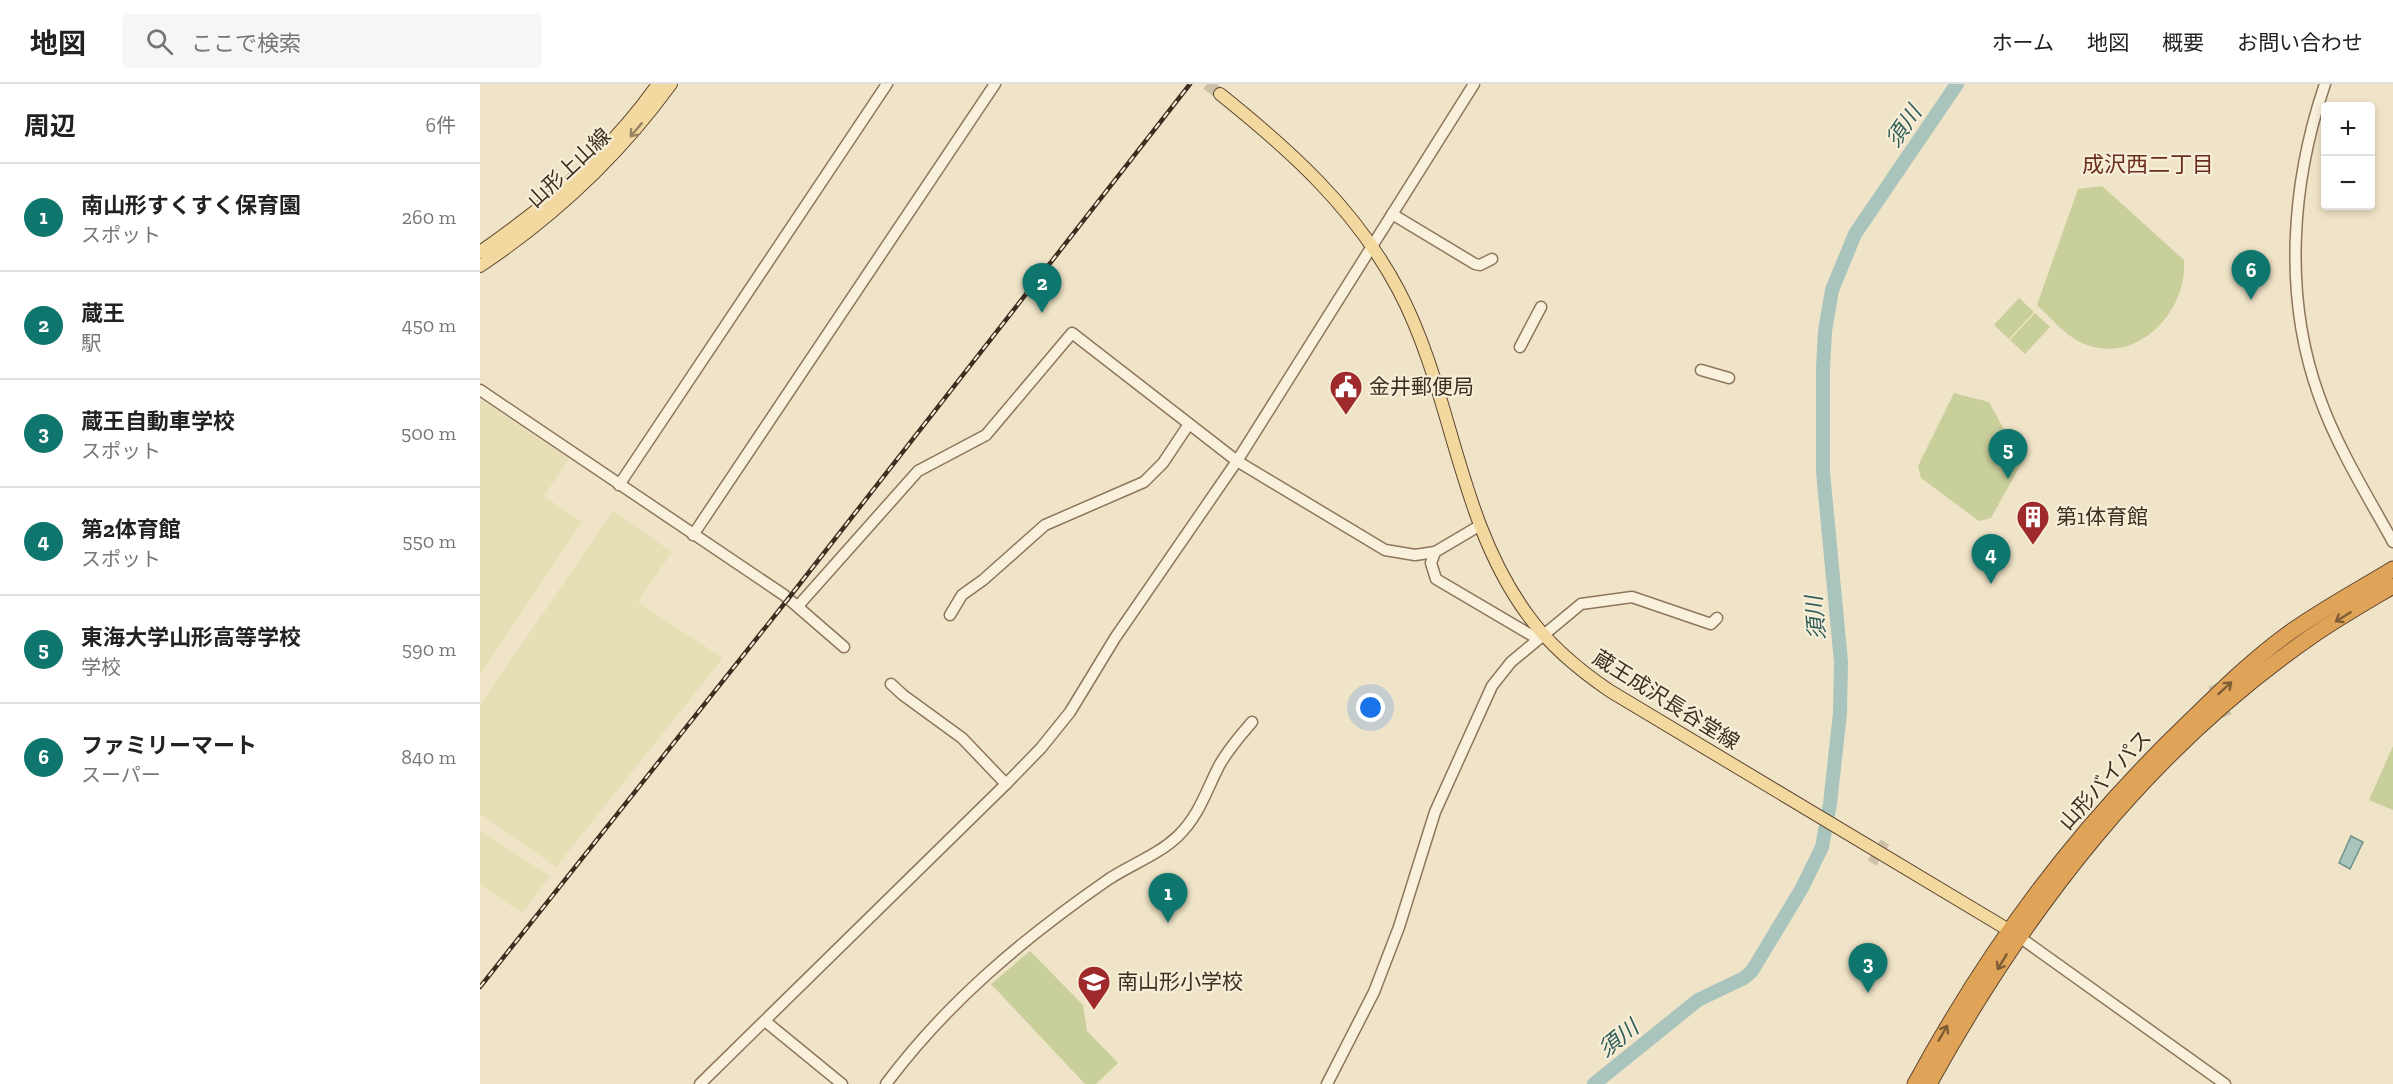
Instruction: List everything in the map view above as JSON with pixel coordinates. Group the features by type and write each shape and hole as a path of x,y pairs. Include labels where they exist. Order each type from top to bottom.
{"highway":[{"name":"山形バイパス","path":"1915,1084 1945,1029 2013,933 2103,810 2149,759 2214,698 2287,635 2393,569"},
{"name":"山形バイパス","path":"1929,1084 2013,933 2120,809 2198,729 2298,647 2393,585"}],"main road":[{"name":"山形上山線","path":"480,252 540,208 584,169 629,122 658,84"},
{"name":"山形上山線","path":"480,266 560,207 635,132 671,84"},
{"name":"蔵王成沢長谷堂線","path":"1220,94 1309,170 1371,245 1399,291 1423,347 1479,526 1506,584 1541,636 1593,679 2013,933"}],"street":[{"path":"619,485 887,84"},
{"path":"693,535 995,84"},
{"path":"700,1084 1006,784 1041,748 1070,712 1115,638 1237,461 1474,84"},
{"path":"2325,84 2309,137 2299,194 2295,243 2299,311 2319,397 2339,442 2393,542"},
{"path":"1392,214 1475,264 1480,265 1492,259"},
{"path":"1520,347 1541,308"},
{"path":"798,606 918,471 986,435 1072,333 1237,461 1384,550 1415,555 1435,552 1479,526"},
{"path":"1701,370 1729,378"},
{"path":"480,390 784,595 844,647"},
{"path":"950,615 962,595 983,580 1045,525 1144,482 1162,463 1189,424"},
{"path":"1435,552 1431,563 1436,579 1541,636"},
{"path":"1327,1084 1374,992 1399,927 1435,812 1492,686 1511,662 1581,604 1632,597 1711,624 1717,618"},
{"path":"891,684 962,738 1006,784"},
{"path":"886,1084 913,1048 992,968 1110,878 1159,851 1180,834 1201,806 1231,746 1252,722"},
{"path":"2013,933 2225,1084"},
{"path":"765,1021 842,1084"}],"shaded area":[{"path":"480,399 569,459 544,496 582,522 480,675"},
{"path":"613,511 672,552 638,602 723,658 556,867 480,814 480,705"},
{"path":"480,830 550,876 522,913 480,885"}],"green space":[{"path":"2102,186 2184,260 2183,278 2178,297 2157,328 2142,339 2125,347 2107,349 2087,345 2073,338 2037,305 2078,189"},
{"path":"2019,298 2034,312 2009,339 1994,325"},
{"path":"2035,313 2050,327 2025,354 2010,340"},
{"path":"1954,393 1989,402 2022,462 1991,518 1979,521 1921,478 1918,466"},
{"path":"2393,746 2393,810 2369,800"},
{"path":"1030,951 1083,1005 1087,1031 1118,1063 1096,1084 1085,1084 991,984"}],"water":[{"path":"2351,836 2363,842 2350,869 2339,863"}],"waterway":[{"name":"須川","path":"1594,1084 1698,1000 1744,978 1752,971 1802,888 1822,847 1830,804 1840,713 1841,662 1823,472 1823,368 1825,331 1832,290 1855,234 1957,84"}],"tunnel":[{"path":"1207,84 1220,94"},
{"path":"2213,685 2227,716"},
{"path":"1872,863 1885,842"}],"railway":[{"path":"480,987 788,599 1190,84"}],"place":[{"name":"ファミリーマート","path":"2251,300"},
{"name":"蔵王","path":"1042,313"},
{"name":"金井郵便局","path":"1346,416"},
{"name":"東海大学山形高等学校","path":"2008,479"},
{"name":"第1体育館","path":"2033,546"},
{"name":"第2体育館","path":"1991,584"},
{"name":"南山形すくすく保育園","path":"1168,923"},
{"name":"蔵王自動車学校","path":"1868,993"},
{"name":"南山形小学校","path":"1094,1011"}],"district":[{"name":"成沢西二丁目","path":"2148,164"}]}
